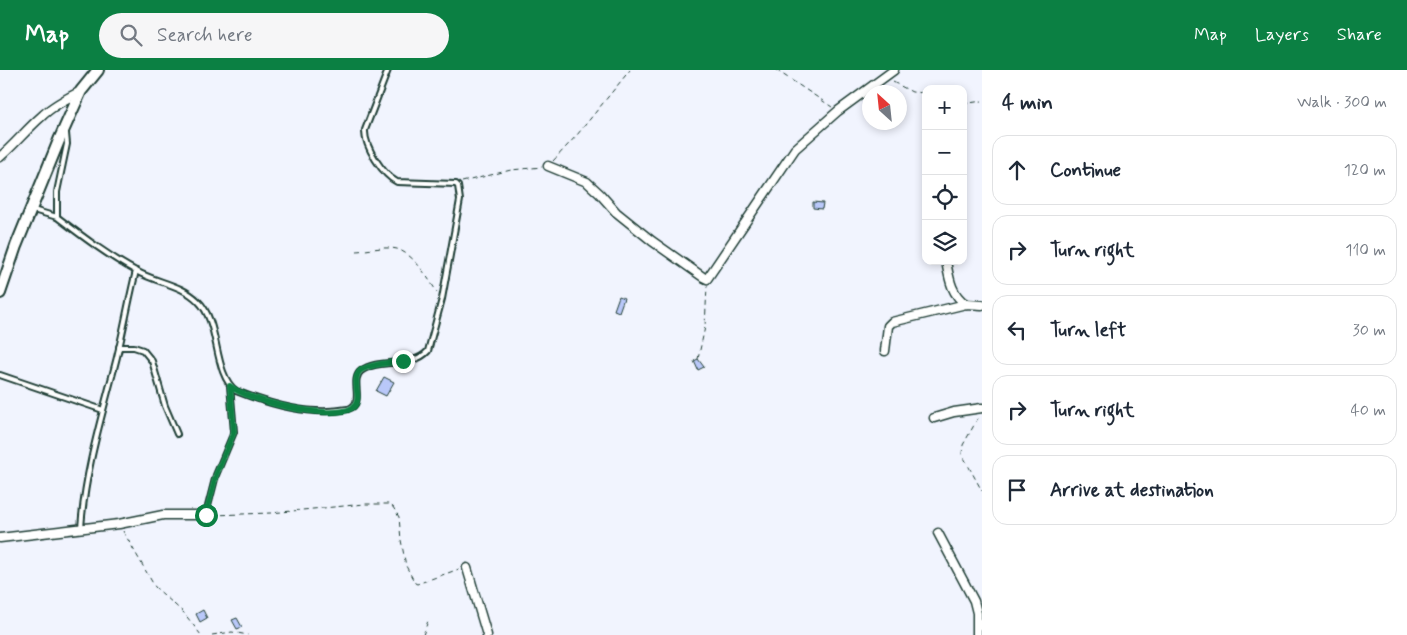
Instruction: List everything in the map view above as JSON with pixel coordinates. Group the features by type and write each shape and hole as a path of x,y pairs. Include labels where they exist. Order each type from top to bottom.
{"street":[{"path":"0,293 16,246 81,91 98,70"},
{"path":"548,166 587,182 630,224 707,279 795,149 838,111 894,70"},
{"path":"0,157 42,116 81,91"},
{"path":"947,265 953,291 959,300 966,304"},
{"path":"885,350 890,323 966,304 982,305"},
{"path":"934,418 954,412 982,408"},
{"path":"0,538 119,524 163,515 206,515"},
{"path":"938,533 974,601 977,613 977,635"},
{"path":"467,568 488,635"}],"lane":[{"path":"230,386 242,394 290,408 324,411 352,409 357,399 356,379 360,372 370,366 418,358 428,351 442,299 460,200 456,184 397,182 384,173 365,136 388,70"},
{"path":"57,217 56,192 67,144 65,128"},
{"path":"31,209 57,217 136,271 181,288 200,303 215,336 220,361 230,386 234,432 216,475 206,515"},
{"path":"81,528 86,488 96,436 119,348 136,271"},
{"path":"119,348 134,347 142,350 152,361 165,406 177,434"},
{"path":"0,375 103,410"}],"path":[{"path":"456,184 511,170 548,166 577,135 630,70"},
{"path":"776,70 838,111"},
{"path":"886,76 896,84 912,92 922,93"},
{"path":"967,103 982,101"},
{"path":"357,251 390,248 406,254 412,258 442,299"},
{"path":"698,359 705,328 707,279"},
{"path":"979,416 963,445 962,454 982,491"},
{"path":"206,515 271,513 365,504 388,504 394,507 399,517 406,566 415,583 417,584 463,567 467,568"},
{"path":"119,524 155,587 184,613 200,635"},
{"path":"423,635 429,618"},
{"path":"212,635 232,632 248,635"}],"building":[{"path":"813,202 823,203 822,209 813,208"},
{"path":"619,296 624,298 619,312 614,310"},
{"path":"698,359 704,367 698,370 694,361"},
{"path":"384,377 394,382 386,396 376,391"},
{"path":"203,610 207,618 200,622 196,614"},
{"path":"237,618 242,627 237,629 232,620"}],"route":[{"path":"206,515 216,475 234,432 230,386 242,394 290,408 340,411 352,409 356,404 356,379 360,372 370,366 403,361"}]}
